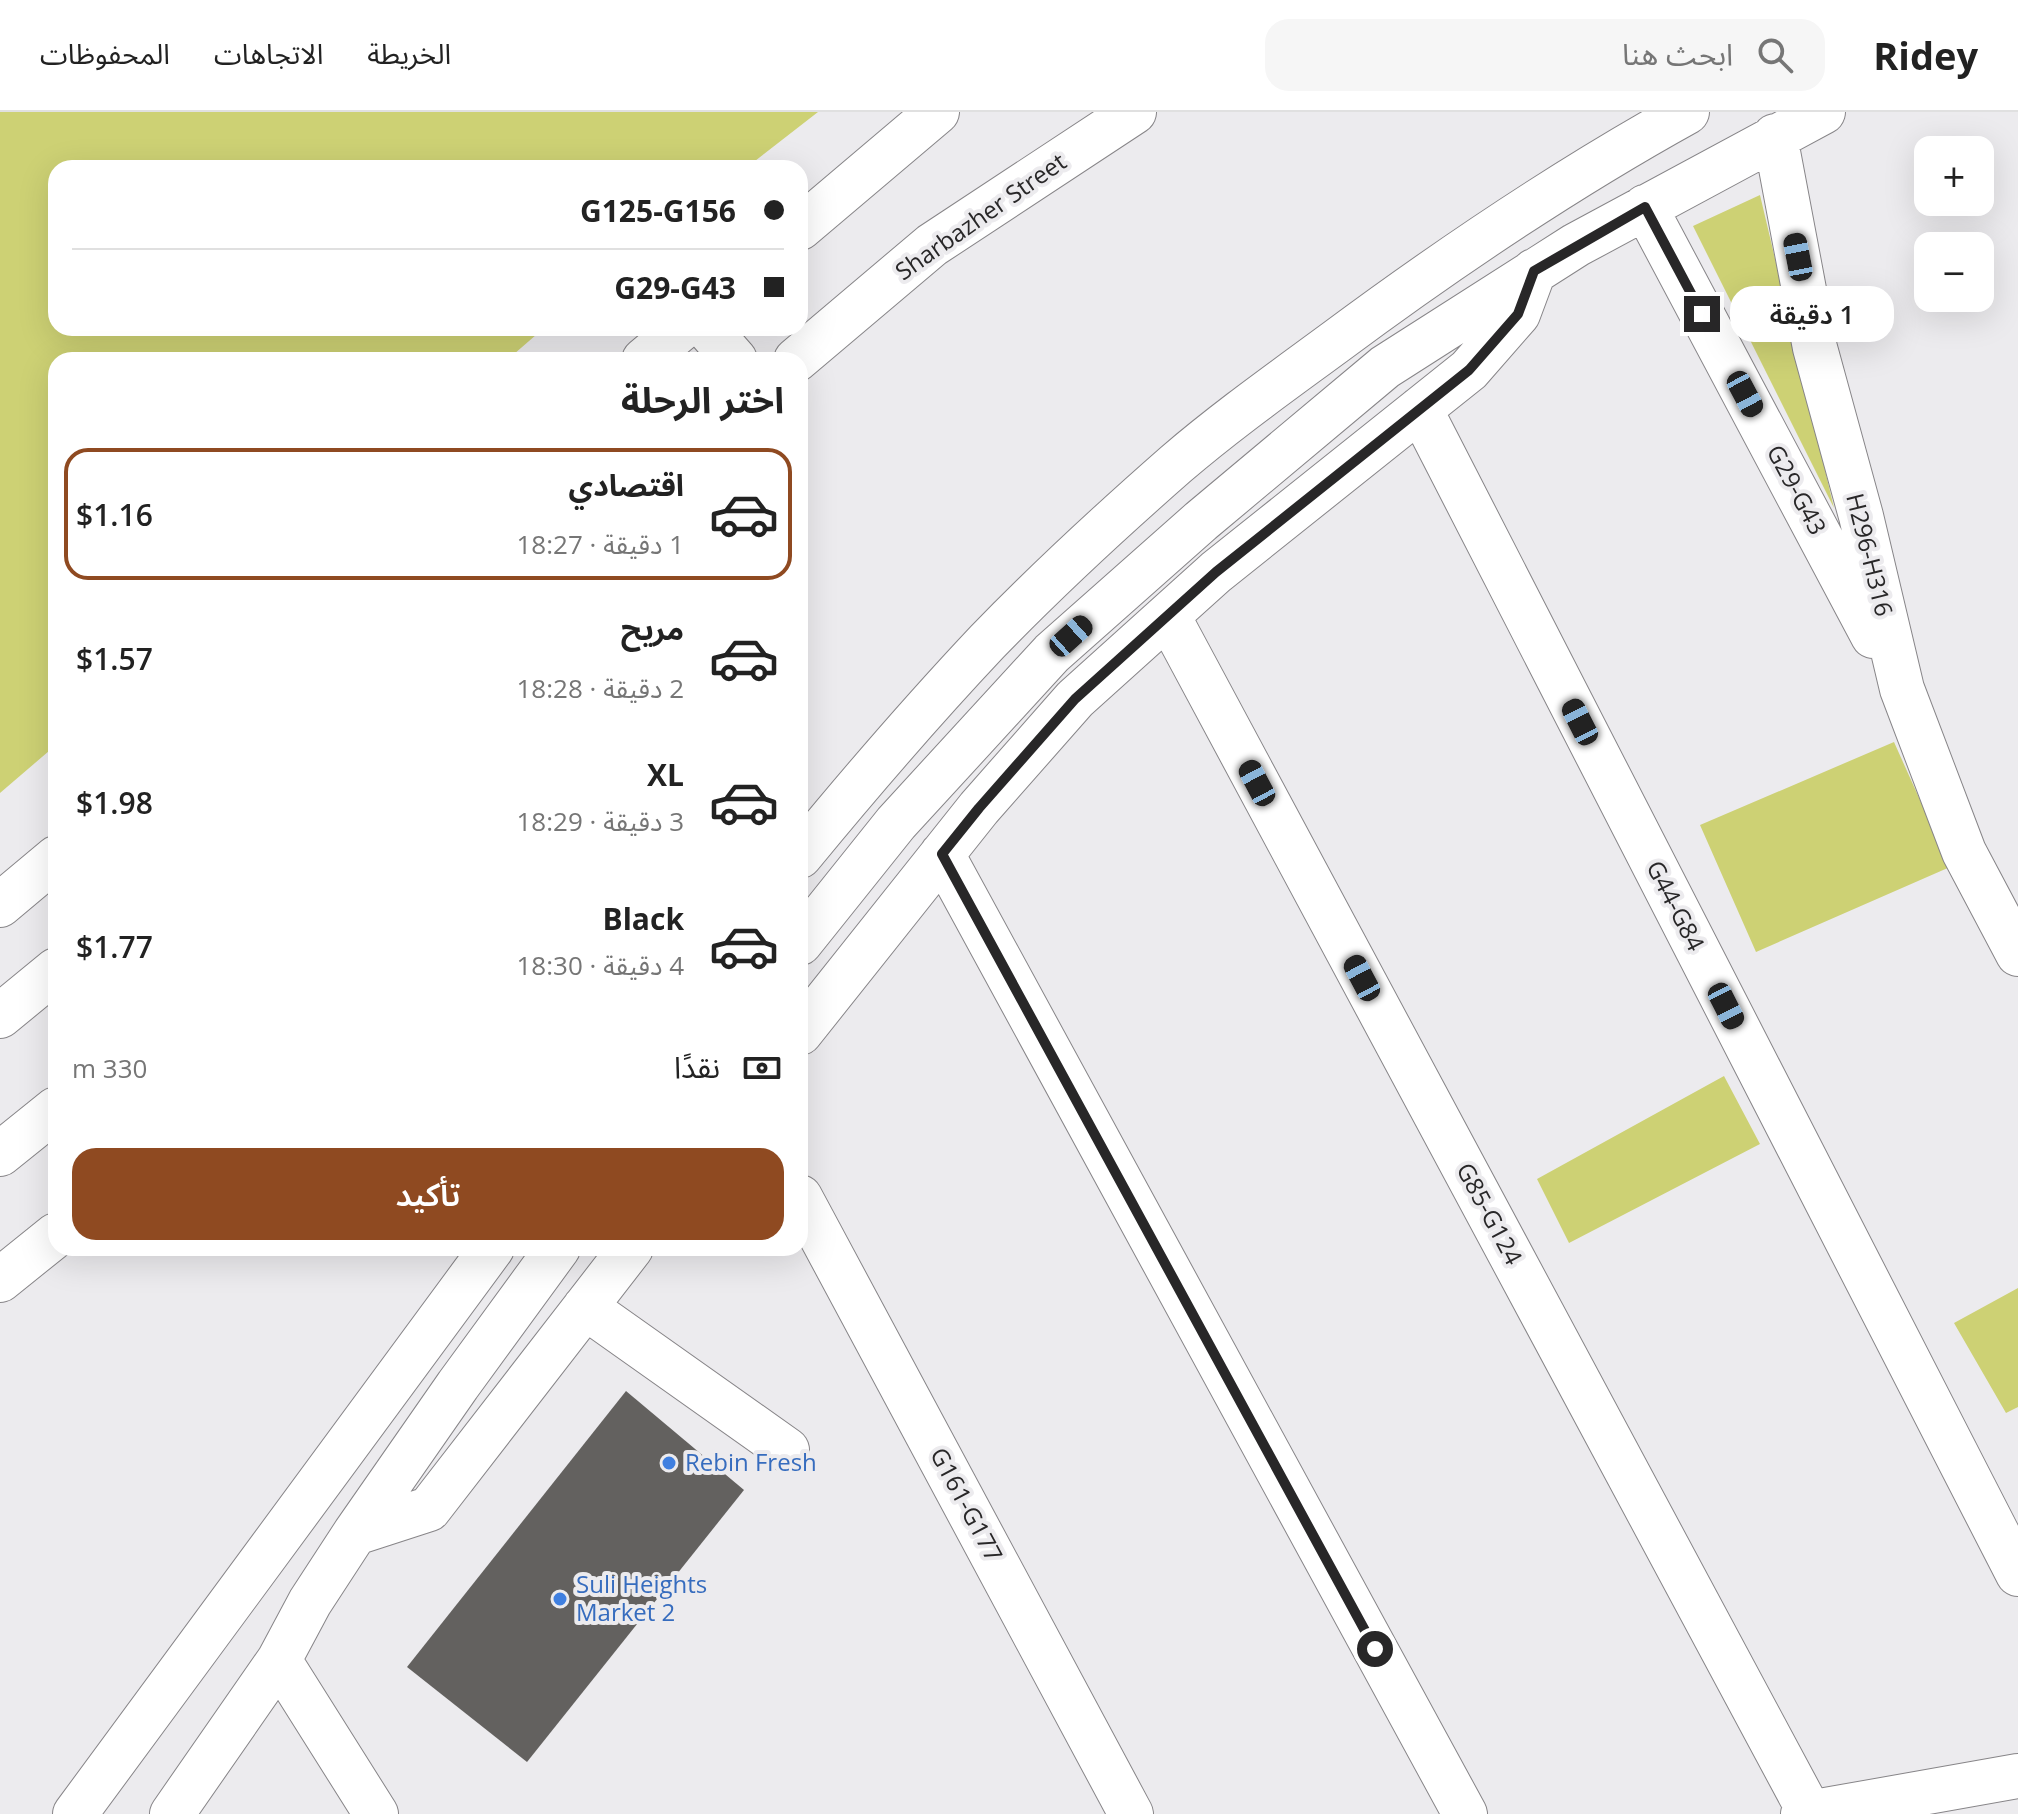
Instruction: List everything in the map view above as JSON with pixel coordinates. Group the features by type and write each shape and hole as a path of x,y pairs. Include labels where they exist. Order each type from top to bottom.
{"street":[{"path":"808,221 937,112"},
{"name":"Sharbazher Street","path":"805,352 932,245 1134,112"},
{"path":"808,847 897,741 988,642 1083,549 1178,463 1410,287 1508,219 1687,112"},
{"path":"808,933 896,823 1052,653 1201,521 1385,367 1534,271 1645,207 1823,112"},
{"name":"H296-H316","path":"1775,136 1815,348 1861,516 1902,689 1964,852 2018,954"},
{"name":"G29-G43","path":"1645,207 1902,689"},
{"path":"808,1023 979,808 1075,699 1216,572 1469,370 1518,314 1534,271"},
{"path":"654,352 672,336"},
{"path":"714,336 728,352"},
{"name":"G44-G84","path":"1420,409 2018,1574"},
{"name":"G85-G124","path":"1168,616 1806,1813"},
{"path":"942,854 1465,1814"},
{"path":"0,905 48,865"},
{"path":"0,1016 48,977"},
{"path":"0,1154 48,1115"},
{"name":"G161-G177","path":"808,1212 1131,1814"},
{"path":"0,1280 48,1241"},
{"path":"75,1814 486,1256"},
{"path":"172,1814 279,1660 310,1602 355,1533 552,1256"},
{"path":"355,1533 429,1509 625,1256"},
{"path":"585,1307 787,1450"},
{"path":"257,1566 310,1602"},
{"path":"279,1660 376,1814"},
{"path":"1806,1813 2018,1776"}],"green space":[{"path":"0,112 818,112 756,160 48,160 48,336 535,336 516,352 48,352 48,752 0,793"},
{"path":"1760,195 1834,508 1693,226"},
{"path":"1894,742 1950,867 1756,952 1700,825"},
{"path":"1724,1076 1760,1144 1569,1243 1537,1179"},
{"path":"2018,1288 2018,1407 2006,1413 1954,1323"}],"building":[{"name":"Suli Heights Market 2","path":"626,1391 744,1490 527,1762 407,1667"}],"place":[{"name":"Rebin Fresh","path":"669,1463"},
{"name":"Suli Heights Market 2","path":"560,1599"}],"route":[{"path":"1375,1649 942,854 1075,699 1216,572 1469,370 1518,314 1534,271 1645,207 1702,314"}]}
